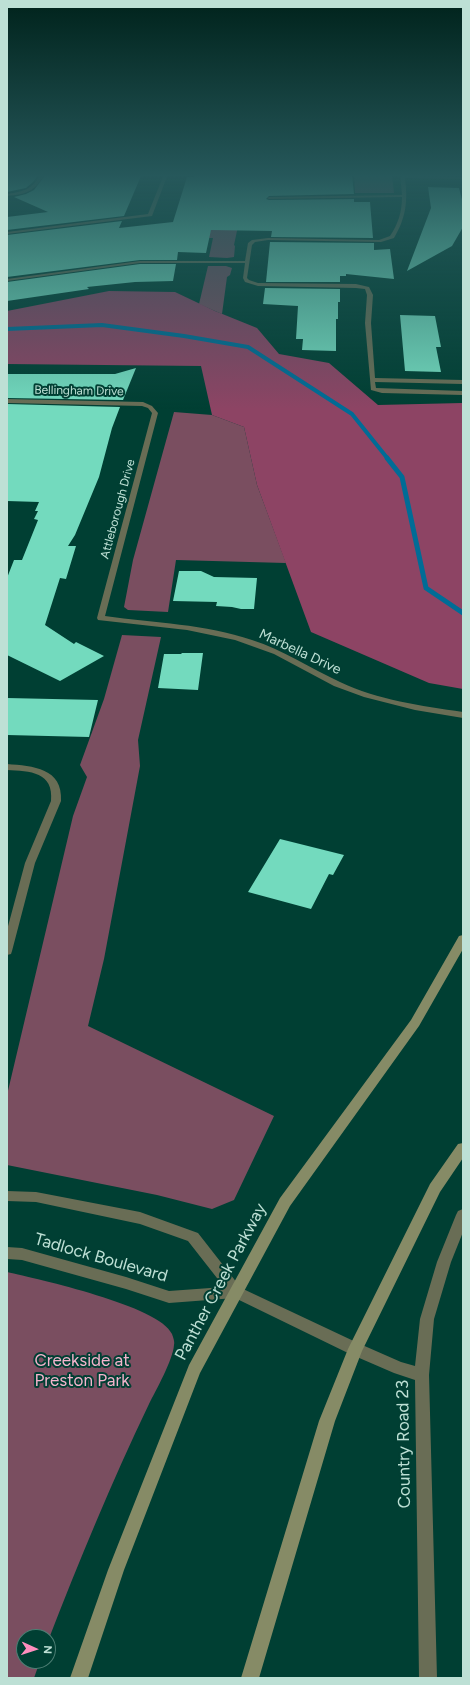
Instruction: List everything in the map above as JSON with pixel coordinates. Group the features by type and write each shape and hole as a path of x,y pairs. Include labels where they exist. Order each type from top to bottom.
{"main road":[{"name":"Panther Creek Parkway","path":"79,1678 116,1570 194,1370 286,1202 415,1023 463,939"},
{"path":"250,1678 327,1421 356,1349 435,1188 463,1148"}],"street":[{"path":"249,253 245,278 249,282 262,284 356,286 365,287 370,292 368,324 372,388 382,391 463,393"},
{"path":"7,280 140,262 247,262"},
{"path":"372,380 463,382"},
{"name":"Bellingham Drive","path":"7,401 137,403 150,407"},
{"name":"Attleborough Drive","path":"100,618 155,417 155,413 150,407"},
{"name":"Marbella Drive","path":"100,618 139,624 180,626 232,637 274,651 332,681 362,693 410,706 463,715"},
{"path":"7,767 30,769 49,777 54,785 56,798 30,863 7,951"},
{"path":"7,1196 36,1197 140,1218 193,1236 236,1292 356,1349 399,1368 422,1375"},
{"name":"Country Road 23","path":"428,1678 422,1375 427,1318 444,1262 463,1215"},
{"name":"Tadlock Boulevard","path":"7,1253 22,1254 126,1282 168,1297 236,1292"}],"green space":[{"path":"210,253 234,253 234,257 209,257"},
{"path":"208,266 226,266 232,268 230,275 227,277 222,314 199,304"},
{"path":"174,412 212,415 244,427 257,485 286,563 176,560 168,612 128,610 124,607 133,560"},
{"path":"122,635 161,637 138,740 140,766 104,959 88,1026 274,1116 234,1200 212,1209 157,1195 7,1165 7,1095 73,816 87,777 80,765 104,699"},
{"name":"Creekside at Preston Park","path":"7,1272 70,1287 146,1313 163,1324 172,1334 174,1342 171,1359 135,1433 109,1492 53,1629 16,1629 16,1669 37,1669 34,1678 7,1678"}],"shaded area":[{"path":"109,291 175,292 215,311 257,328 279,354 329,363 378,405 462,403 463,689 429,683 311,632 257,485 244,427 212,415 201,366 7,364 7,311"}],"building":[{"path":"7,253 178,253 177,260 140,260 7,277"},
{"path":"269,253 390,253 394,279 346,274 346,276 340,276 340,282 266,282"},
{"path":"414,253 440,253 407,271"},
{"path":"140,264 176,264 173,281 135,282 87,287 89,289 7,301 7,282"},
{"path":"265,288 340,289 338,319 336,319 336,351 302,350 303,339 296,339 298,306 263,304"},
{"path":"400,315 435,316 441,347 436,347 441,372 405,371"},
{"path":"136,368 123,400 7,398 7,374 115,374"},
{"path":"7,404 120,407 112,428 99,477 75,535 68,546 76,546 66,579 60,578 45,625 74,644 76,642 104,656 60,681 7,655 7,578 14,560 22,560 38,520 34,519 38,511 35,511 39,502 7,501"},
{"path":"179,571 201,571 214,577 257,578 254,609 216,606 217,602 173,601"},
{"path":"203,653 198,690 158,688 164,654"},
{"path":"7,698 98,700 89,737 7,735"},
{"path":"280,839 344,855 333,875 329,874 311,909 248,892"}],"waterway":[{"path":"7,329 102,325 184,336 248,347 352,414 388,459"},
{"path":"387,458 402,477 426,588 463,613"}]}
